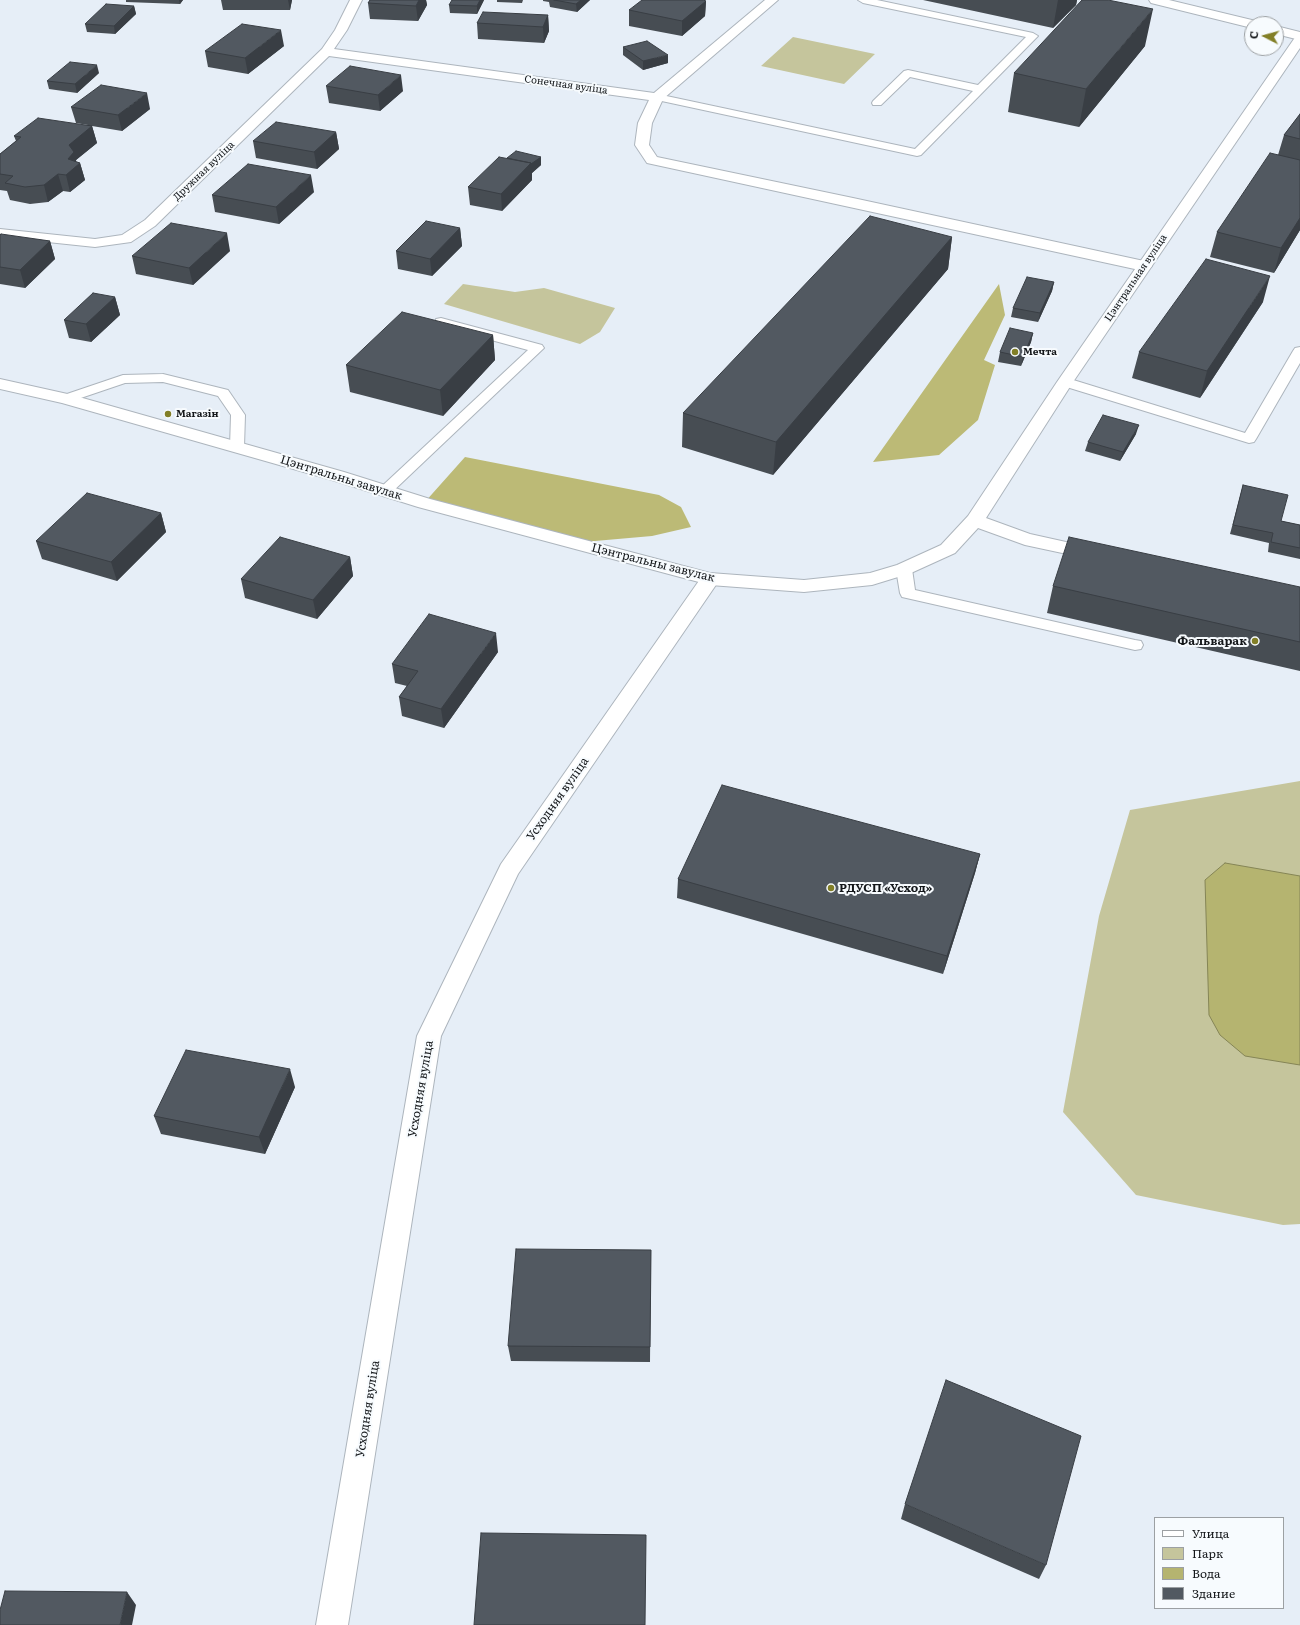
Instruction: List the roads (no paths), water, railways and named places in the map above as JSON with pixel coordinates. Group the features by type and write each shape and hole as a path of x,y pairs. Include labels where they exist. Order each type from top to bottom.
{"street":[{"name":"Дружная вуліца","path":"0,233 95,243 126,239 150,223 326,52 341,30 356,0"},
{"path":"772,0 657,97 645,124 642,145 652,160 853,202 1144,266"},
{"path":"1155,0 1244,22"},
{"path":"1284,32 1300,36"},
{"name":"Цэнтральная вуліца","path":"975,520 1065,382 1300,39"},
{"name":"Сонечная вуліца","path":"326,52 657,97"},
{"name":"Цэнтральны завулак","path":"0,384 66,399 237,447 385,491 550,537 710,579 804,586 872,579 904,569 948,549 975,520"},
{"path":"975,520 1025,539 1109,556"},
{"name":"Усходняя вуліца","path":"332,1625 429,1036 509,870 710,579"}],"lane":[{"path":"657,97 917,153 1033,36 863,0"},
{"path":"877,103 908,73 980,89"},
{"path":"385,491 537,348 441,322"},
{"path":"1065,382 1249,439 1300,351"},
{"path":"66,399 123,379 163,378 223,393 238,415 237,447"},
{"path":"904,569 908,593 1135,645"}],"water":[{"path":"1225,863 1300,876 1300,1065 1245,1056 1220,1035 1209,1015 1205,880"}],"place":[{"name":"Мечта","path":"1015,352"},
{"name":"Магазін","path":"168,414"},
{"name":"Фальварак","path":"1255,641"},
{"name":"РДУСП «Усход»","path":"831,888"}]}
